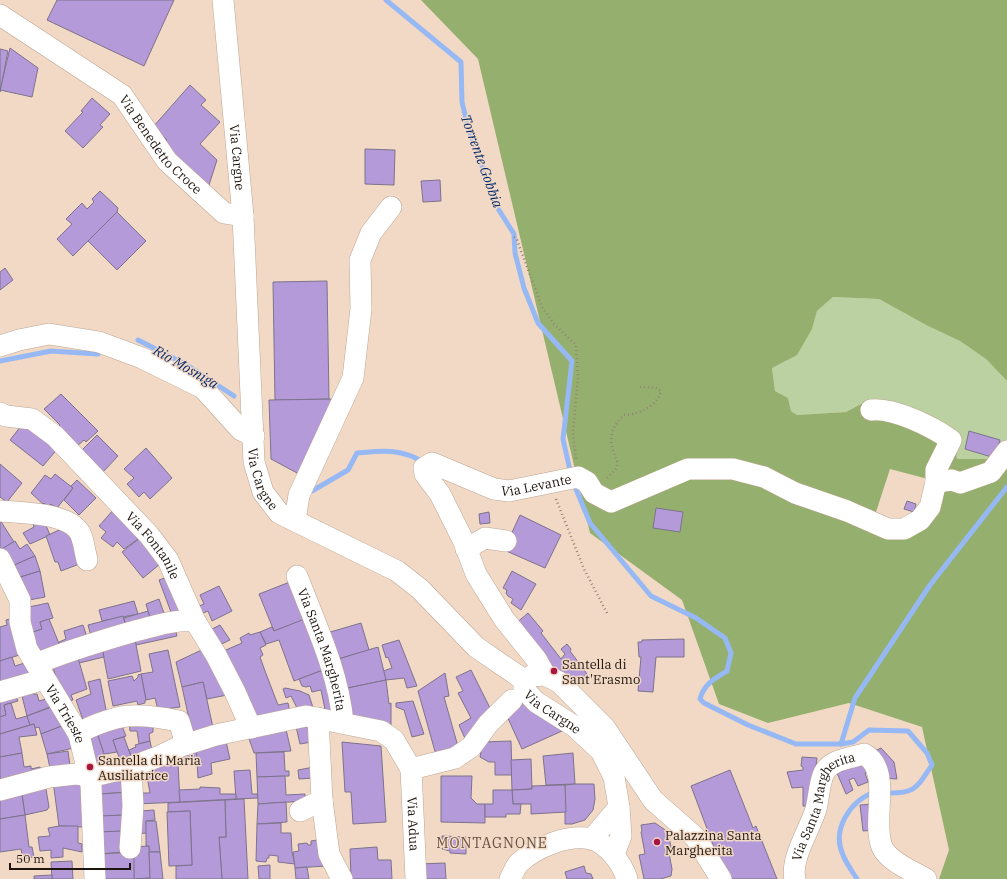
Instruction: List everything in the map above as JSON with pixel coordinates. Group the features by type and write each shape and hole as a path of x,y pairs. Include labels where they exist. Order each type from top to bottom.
{"street":[{"name":"Via Cargne","path":"223,0 243,216 254,462 263,492 279,513 398,570 420,589 476,647 503,668 524,680 524,689 536,702 574,726 601,751 614,777 619,807 621,836 614,854"},
{"name":"Via Benedetto Croce","path":"0,15 122,95 168,161 224,213 243,216"},
{"path":"295,521 299,495 353,378 361,309 360,260 372,233 391,207"},
{"path":"0,346 18,340 50,334 99,342 142,358 203,388 241,430 254,436"},
{"name":"Via Levante","path":"546,674 504,619 486,592 476,574 440,494 425,474 428,466 494,489 509,491 553,486 578,477 587,482 594,494 610,502 621,499 656,481 688,469 733,469 764,477 795,493 847,511 888,529 904,529 920,520 930,507 936,482 936,470 951,440 913,420 878,409 871,410"},
{"name":"Via Fontanile","path":"0,413 6,416 32,419 55,436 149,535 168,560 195,621 216,655 235,692 250,728"},
{"path":"936,482 952,480 960,483 991,472 1007,451"},
{"path":"0,511 38,514 63,519 81,534 87,560"},
{"path":"466,549 485,538 506,541"},
{"name":"Via Trieste","path":"0,559 20,600 20,622 27,649 78,733 92,791 95,879"},
{"name":"Via Santa Margherita","path":"297,576 329,661 341,701 343,723"},
{"path":"0,692 41,671 69,650 182,620 195,621"},
{"path":"524,680 532,675 546,674 559,682 605,728 653,800 695,837 721,879"},
{"path":"411,769 455,758 471,747 488,724 512,700"},
{"path":"78,733 103,720 130,714 154,716 179,720 186,744"},
{"name":"Via Santa Margherita","path":"0,790 49,777 76,774 88,776 132,767 186,744 216,735 298,717 318,718 382,731 394,740 411,769"},
{"path":"318,718 322,800 329,854 342,879"},
{"name":"Via Santa Margherita","path":"795,879 794,873 797,856 815,810 824,773 836,762 864,754 872,758 880,789 879,831 882,848 894,860 926,879"},
{"path":"130,848 130,825 133,806 132,767"},
{"name":"Via Adua","path":"411,769 416,879"},
{"path":"300,811 322,800"},
{"path":"592,839 619,807"},
{"path":"510,879 519,864 537,850 558,842 577,838 592,839 614,854 624,871 626,879"}],"path":[{"path":"514,237 517,240 542,307 554,324 576,345 578,377 573,432 578,477"},
{"path":"621,499 605,494 604,484 608,476 617,468 618,459 613,450 610,435 624,415 637,414 659,398 661,392 656,388 640,387"},
{"path":"553,486 584,569 608,615"}],"green space":[{"path":"421,0 1007,0 1007,381 986,359 960,341 928,326 879,299 833,297 817,311 812,329 797,355 772,368 775,391 788,398 791,411 797,415 846,412 861,404 883,402 954,437 957,459 992,459 1007,450 1007,879 939,879 949,850 922,727 849,703 768,723 719,704 682,600 590,533 478,59","holes":["890,469 928,479 916,519 874,518"]},
{"path":"833,297 879,299 928,326 960,341 986,359 1007,381 1007,450 992,459 957,459 954,437 861,404 846,412 797,415 791,411 788,398 775,391 772,367 782,362 812,329 817,311"}],"building":[{"path":"57,0 174,0 144,66 47,20"},
{"path":"10,48 38,68 32,97 0,90"},
{"path":"0,49 8,51 0,92"},
{"path":"190,85 206,100 201,105 220,122 200,144 217,160 208,188 162,146 167,140 153,127"},
{"path":"92,98 110,114 100,125 103,127 83,148 65,131 83,112 81,111"},
{"path":"365,149 395,150 394,185 365,184"},
{"path":"440,180 441,201 423,202 421,181"},
{"path":"100,191 118,208 117,212 73,256 57,239 72,224 66,219 82,203 87,209 94,202 92,199"},
{"path":"117,212 146,241 117,270 88,241"},
{"path":"5,268 13,280 0,290 0,272"},
{"path":"327,281 329,399 275,400 273,282"},
{"path":"61,394 98,431 86,442 84,440 76,447 58,426 60,425 44,409"},
{"path":"340,399 299,474 271,459 269,400"},
{"path":"25,421 59,447 43,466 10,440"},
{"path":"969,431 1000,440 995,458 965,449"},
{"path":"97,435 118,456 103,472 81,451"},
{"path":"146,448 172,478 150,499 144,492 139,497 127,484 134,478 124,469"},
{"path":"0,464 22,483 7,502 0,497"},
{"path":"55,474 73,488 57,508 51,504 48,507 31,493 45,475 51,479"},
{"path":"77,480 96,498 79,515 64,500 73,488 71,486"},
{"path":"907,501 916,504 914,512 904,509"},
{"path":"115,508 145,534 124,549 117,542 113,547 101,538 106,532 99,526"},
{"path":"656,508 683,512 680,532 653,528"},
{"path":"489,512 490,523 480,524 479,514"},
{"path":"520,515 561,535 545,568 504,550"},
{"path":"31,518 44,521 50,535 30,544 23,533 34,527"},
{"path":"0,520 14,542 0,550"},
{"path":"68,526 82,563 61,571 58,562 55,562 46,536"},
{"path":"145,534 165,560 143,578 122,552"},
{"path":"15,541 20,549 27,544 35,556 8,568 0,550"},
{"path":"35,556 40,571 17,578 12,566"},
{"path":"40,571 45,597 24,601 17,578"},
{"path":"512,571 536,584 521,610 511,603 513,599 508,596 506,593 507,590 503,588"},
{"path":"173,575 188,615 174,620 159,580"},
{"path":"295,580 309,618 274,631 259,594"},
{"path":"219,586 232,611 212,621 208,611 203,613 199,606 204,604 200,595"},
{"path":"159,599 166,619 152,625 146,604"},
{"path":"134,601 138,614 102,621 99,610"},
{"path":"48,603 53,618 40,622 42,629 27,634 24,608"},
{"path":"148,611 152,625 127,631 124,618"},
{"path":"528,613 543,631 541,633 561,659 565,654 561,649 567,644 571,649 570,651 587,674 573,685 562,677 554,666 549,669 514,625"},
{"path":"123,616 127,631 92,640 88,625"},
{"path":"14,618 26,653 0,661 0,627 7,625 6,620"},
{"path":"307,618 326,669 294,681 279,640 266,644 260,632 272,627 274,631"},
{"path":"49,619 62,651 38,662 27,634 42,629 40,622"},
{"path":"361,623 369,650 335,660 327,633"},
{"path":"174,624 177,636 136,645 134,634"},
{"path":"83,625 88,640 62,651 59,642 66,639 64,631"},
{"path":"220,625 230,640 215,647 206,632"},
{"path":"260,632 266,645 260,648 263,655 260,657 265,671 278,705 288,703 291,716 253,724 219,653 242,643 240,638 249,633 250,635"},
{"path":"134,634 141,671 108,679 101,643"},
{"path":"684,639 684,657 656,657 653,692 638,691 641,657 639,657 638,642 642,642 642,640"},
{"path":"399,640 417,686 407,688 404,678 386,680 383,671 392,668 388,657 386,658 382,645"},
{"path":"101,643 104,657 79,663 76,651"},
{"path":"208,647 232,694 207,699 203,682 182,687 176,662"},
{"path":"378,647 386,680 343,689 335,660"},
{"path":"168,650 180,707 158,710 155,698 146,700 141,674 153,672 149,654"},
{"path":"76,651 87,689 71,695 73,700 64,702 61,698 51,659"},
{"path":"12,657 15,666 31,661 39,674 0,687 0,661"},
{"path":"326,669 336,715 326,714 321,690 312,692 310,686 302,686 299,679"},
{"path":"471,670 493,714 467,743 459,725 471,718 458,693 463,691 456,677"},
{"path":"445,673 449,696 444,697 459,750 436,755 418,691"},
{"path":"141,674 146,700 145,703 138,705 137,701 113,706 108,681 132,676 134,681 138,675"},
{"path":"100,679 107,715 84,723 76,700 91,694 88,682"},
{"path":"386,680 389,704 391,703 391,726 349,719 343,689"},
{"path":"203,682 214,732 193,737 182,687"},
{"path":"32,688 33,694 37,694 39,701 50,698 55,705 27,716 22,696"},
{"path":"285,688 300,691 309,695 314,711 298,710 291,696 286,698 283,689"},
{"path":"15,693 18,701 4,705 6,715 0,717 0,696"},
{"path":"413,701 424,734 412,737 404,710 396,707 396,703"},
{"path":"524,702 562,731 522,749 506,714"},
{"path":"11,703 16,719 27,716 30,725 0,734 0,717 6,715 4,705"},
{"path":"57,705 67,724 41,734 39,727 35,728 34,724 30,725 27,716"},
{"path":"129,720 153,721 153,732 149,734 150,741 139,744 137,731 130,731"},
{"path":"120,721 126,736 113,740 117,752 104,754 96,730"},
{"path":"295,722 308,723 312,742 300,744"},
{"path":"34,724 37,735 19,737 22,753 0,757 0,734"},
{"path":"67,724 78,747 47,754 41,734"},
{"path":"285,725 291,751 254,753 247,733"},
{"path":"96,730 104,754 105,768 90,770 86,735"},
{"path":"124,737 133,762 122,766 113,740"},
{"path":"225,737 230,759 211,763 212,774 198,778 196,747"},
{"path":"150,741 153,755 133,762 129,750 136,747 135,745"},
{"path":"511,741 512,775 495,775 495,762 489,762 480,757 481,752 477,749 483,742"},
{"path":"342,742 381,746 386,822 353,824 351,792 345,792"},
{"path":"196,747 197,758 178,763 180,802 136,804 140,793 150,793 145,765"},
{"path":"881,748 894,762 897,779 882,778 873,752"},
{"path":"68,751 70,766 51,773 47,754"},
{"path":"284,752 285,771 289,771 289,776 257,777 256,753"},
{"path":"22,753 24,767 31,766 31,769 40,767 42,773 2,785 0,776 0,757"},
{"path":"573,753 575,784 546,785 543,756"},
{"path":"802,757 817,758 816,766 821,767 814,806 803,806 803,787 792,788 787,772 803,770 803,767 801,766"},
{"path":"531,759 532,789 512,790 511,760"},
{"path":"866,761 871,770 865,773 868,782 858,786 854,778 849,780 853,790 846,794 837,773"},
{"path":"314,767 314,778 299,779 298,770"},
{"path":"250,770 252,794 257,794 258,798 236,799 234,771"},
{"path":"730,770 753,828 756,826 777,879 726,879 691,786"},
{"path":"129,773 130,792 99,794 97,780"},
{"path":"285,776 286,795 305,794 305,801 258,804 257,777"},
{"path":"441,776 472,776 471,798 477,804 485,804 485,823 441,822"},
{"path":"81,779 83,827 59,826 53,781"},
{"path":"45,783 49,807 47,810 25,815 21,788"},
{"path":"594,784 595,799 593,810 585,820 572,824 565,824 565,785"},
{"path":"565,785 566,812 531,814 531,804 513,804 512,790 532,789 532,786"},
{"path":"200,787 220,788 220,794 236,794 236,799 180,802 179,790 200,789"},
{"path":"21,788 25,815 0,819 0,794"},
{"path":"493,790 512,790 513,804 521,804 520,814 506,814 506,817 485,817 485,804 493,804"},
{"path":"130,792 128,815 101,816 99,794"},
{"path":"244,799 248,879 222,879 219,837 226,837 225,800"},
{"path":"225,800 226,837 219,837 222,879 176,879 176,866 192,865 190,811 168,812 168,803"},
{"path":"286,802 287,822 257,824 258,804"},
{"path":"873,804 876,830 863,831 860,805"},
{"path":"154,810 155,820 146,821 147,833 134,834 141,811"},
{"path":"190,811 192,865 169,866 167,812"},
{"path":"25,815 29,847 32,847 34,857 23,859 21,849 0,852 0,819"},
{"path":"124,815 125,831 102,832 101,816"},
{"path":"146,821 156,821 160,852 149,852 149,846 146,846"},
{"path":"281,823 281,833 291,833 292,852 295,864 278,862 278,856 269,855 266,862 256,861 257,824"},
{"name":"Palazzina Santa Margherita","path":"655,823 668,832 672,852 669,853 672,869 671,876 660,879 644,879 639,855 645,854 641,825"},
{"path":"59,826 78,826 78,843 82,844 82,852 63,848 63,857 51,858 51,850 40,851 38,837 50,836 48,828"},
{"path":"122,831 124,852 100,854 99,832"},
{"path":"442,836 466,837 466,854 450,853 450,851 442,849"},
{"path":"323,839 326,866 295,868 293,852 299,851 298,844 307,843 308,845 311,845 311,841"},
{"path":"149,846 150,878 134,879 133,847"},
{"path":"377,847 378,860 391,860 392,879 351,879 350,849"},
{"path":"134,852 134,879 101,879 100,854"},
{"path":"149,852 160,852 163,879 136,879 150,878"},
{"path":"72,861 73,879 52,879 51,862"},
{"path":"445,863 446,879 420,879 419,864"},
{"path":"270,865 270,879 259,879 258,866"},
{"path":"584,866 586,873 591,874 593,879 567,879 565,872"},
{"path":"307,867 309,879 296,879 295,868"},
{"path":"52,875 52,879 34,879 34,876"}],"waterway":[{"name":"Torrente Gobbia","path":"386,0 461,62 462,102 468,127 497,207 514,234 515,253 524,288 538,323 572,361 563,439 571,475"},
{"name":"Rio Mosniga","path":"138,340 187,365 234,396"},
{"name":"Rio Mosniga","path":"0,361 51,351 98,354"},
{"name":"Rio Mosniga","path":"312,491 348,470 357,453 383,451 399,452 423,462"},
{"name":"Torrente Gobbia","path":"573,482 590,523 651,596 696,618 725,638 731,653 727,671 714,679 704,689 700,699 704,703 748,725 796,744 841,744 853,742 869,730 908,731 927,753 932,765 918,785 909,791 885,793"},
{"path":"841,744 855,698 930,585 1007,487"},
{"name":"Torrente Gobbia","path":"857,879 843,855 840,845 840,835 842,826 851,809 866,796 875,792"}],"place":[{"name":"Santella di Sant'Erasmo","path":"554,671"},
{"name":"Santella di Maria Ausiliatrice","path":"90,767"},
{"name":"Palazzina Santa Margherita","path":"657,842"}],"district":[{"name":"MONTAGNONE","path":"492,843"}]}
